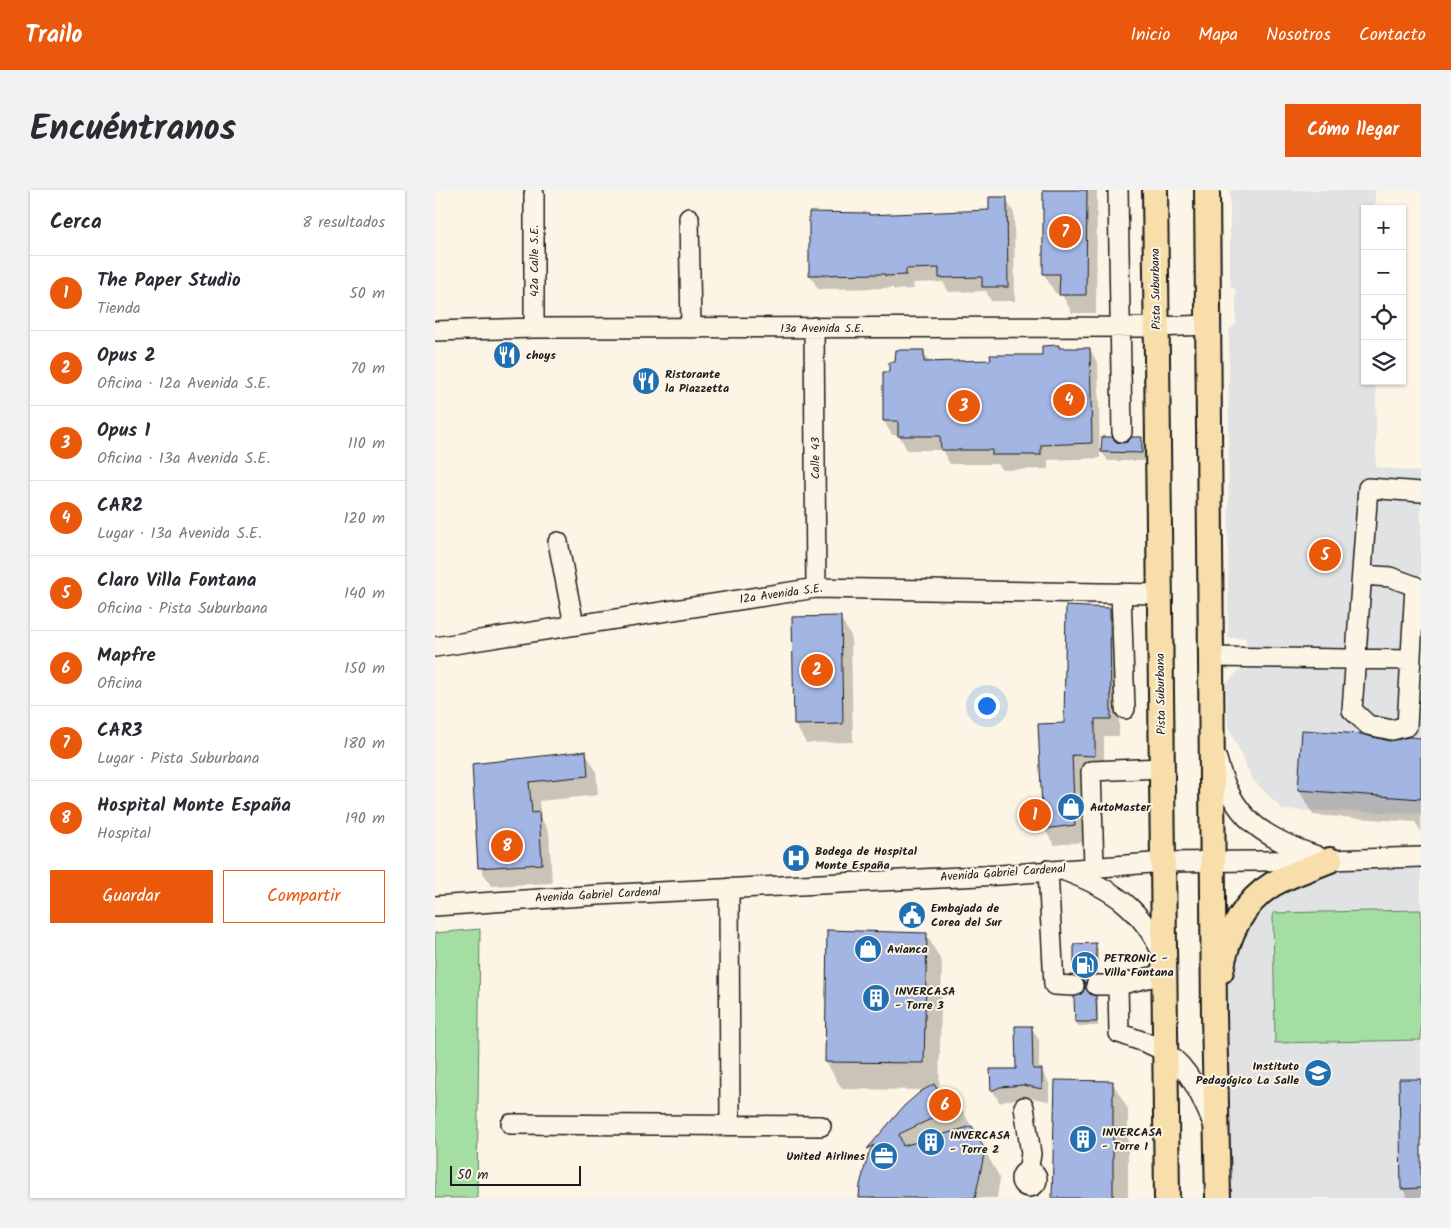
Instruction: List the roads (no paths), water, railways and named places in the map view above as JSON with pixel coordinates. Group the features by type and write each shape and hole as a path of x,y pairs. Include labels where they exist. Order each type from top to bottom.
{"main road":[{"name":"Pista Suburbana","path":"1155,190 1167,1198"},
{"path":"1207,190 1214,1015 1218,1198"},
{"path":"1214,1015 1222,965 1232,933 1244,910 1273,884 1330,860"}],"street":[{"path":"1118,190 1122,432"},
{"name":"42a Calle S.E.","path":"534,194 534,328"},
{"path":"689,218 691,328"},
{"name":"13a Avenida S.E.","path":"435,331 534,328 1156,328 1208,325"},
{"name":"Calle 43","path":"814,328 816,588"},
{"path":"1362,575 1390,577 1415,586 1407,726 1392,730 1368,725 1352,710 1368,488 1421,492"},
{"path":"558,542 574,625"},
{"name":"12a Avenida S.E.","path":"435,647 816,588 1160,594"},
{"path":"1121,593 1125,709"},
{"path":"1211,657 1411,660"},
{"path":"1212,737 1224,782 1241,813 1260,830 1270,836 1302,851 1330,860"},
{"path":"1094,867 1091,771 1162,768"},
{"name":"Avenida Gabriel Cardenal","path":"435,906 599,894 999,875 1164,862 1421,857"},
{"path":"1074,986 1054,985 1054,870 1092,882 1126,903 1144,921 1163,964 1118,985 1096,985"},
{"path":"729,888 730,1125"},
{"path":"1118,985 1119,1033 1165,1052 1181,1064 1204,1103 1217,1131"},
{"path":"1024,1108 1031,1154 1030,1186"},
{"path":"511,1124 821,1126"}],"place":[{"name":"CAR3","path":"1065,232"},
{"name":"choys","path":"507,355"},
{"name":"Ristorante la Piazzetta","path":"646,381"},
{"name":"CAR2","path":"1069,400"},
{"name":"Opus 1","path":"964,406"},
{"name":"Claro Villa Fontana","path":"1325,555"},
{"name":"Opus 2","path":"817,670"},
{"name":"AutoMaster","path":"1071,807"},
{"name":"The Paper Studio","path":"1035,815"},
{"name":"Hospital Monte España","path":"507,846"},
{"name":"Bodega de Hospital Monte España","path":"796,858"},
{"name":"Embajada de Corea del Sur","path":"912,915"},
{"name":"Avianca","path":"868,949"},
{"name":"PETRONIC - Villa Fontana","path":"1085,965"},
{"name":"INVERCASA - Torre 3","path":"876,998"},
{"name":"Instituto Pedagógico La Salle","path":"1318,1073"},
{"name":"Mapfre","path":"945,1105"},
{"name":"INVERCASA - Torre 1","path":"1083,1139"},
{"name":"INVERCASA - Torre 2","path":"931,1142"},
{"name":"United Airlines","path":"884,1156"}]}
